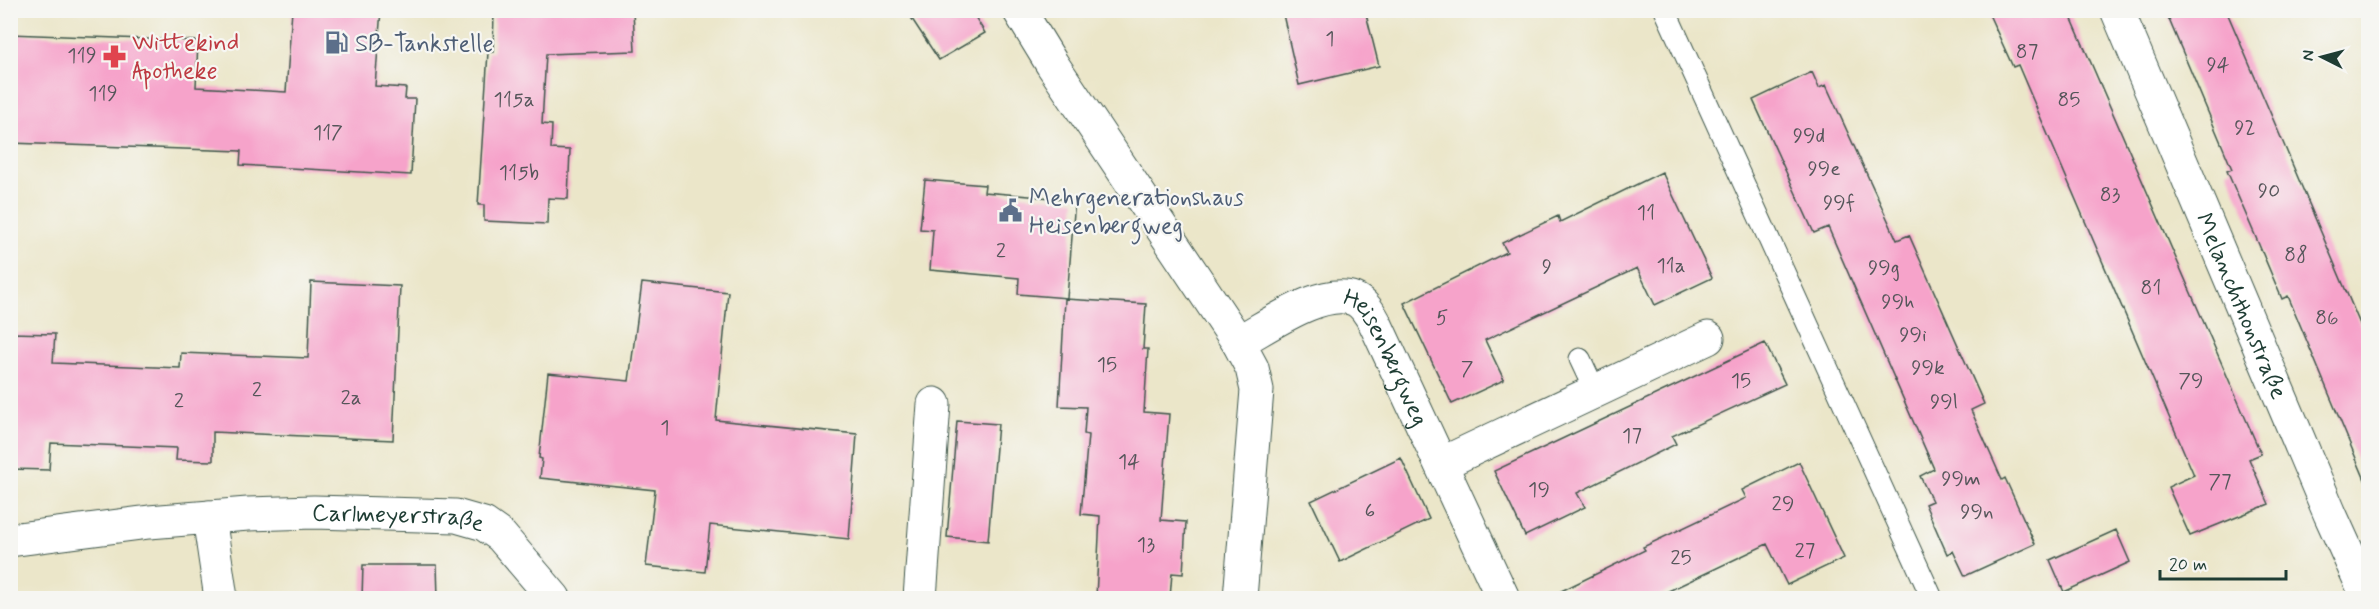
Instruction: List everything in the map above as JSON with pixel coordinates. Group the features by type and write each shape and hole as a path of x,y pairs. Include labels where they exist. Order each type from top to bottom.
{"street":[{"path":"1019,10 1052,64 1238,342 1252,368 1257,390 1240,598"},
{"name":"Melanchthonstraße","path":"2117,10 2359,551 2368,598"},
{"name":"Heisenbergweg","path":"1238,342 1326,298 1340,296 1356,300 1365,307 1376,323 1503,598"},
{"path":"1441,464 1708,338"},
{"path":"920,598 934,404"},
{"name":"Carlmeyerstraße","path":"10,540 114,526 284,512 456,516 484,524 501,536 554,598"},
{"path":"210,517 221,598"}],"lane":[{"path":"1665,10 1932,598"},
{"path":"1580,359 1595,391"}],"building":[{"path":"292,10 381,10 375,86 406,88 405,99 415,99 411,175 240,165 241,151 10,143 10,34 198,41 196,87 286,92"},
{"path":"494,10 633,10 635,51 546,54 542,124 552,125 551,149 570,150 568,199 548,198 547,224 484,221 484,205 478,205 488,52 493,52"},
{"path":"906,10 971,10 985,33 939,60"},
{"path":"1282,10 1365,10 1379,66 1299,85"},
{"path":"1987,10 2068,10 2261,454 2249,459 2269,504 2190,536 2168,487 2194,475 2018,65 2013,67"},
{"path":"2165,10 2226,10 2285,147 2368,343 2368,487 2288,296 2282,299 2227,171 2232,169"},
{"path":"1812,72 1819,88 1826,85 1897,240 1909,235 1984,404 1971,410 2002,480 2005,478 2035,544 1965,576 1953,551 1947,554 1925,504 1932,501 1920,476 1934,469 1828,227 1814,233 1753,100"},
{"path":"1662,172 1712,278 1655,305 1637,268 1485,340 1504,380 1452,404 1404,303 1507,252 1502,243 1558,216 1560,222"},
{"path":"925,180 985,185 984,192 1075,200 1067,298 1018,294 1019,278 930,270 933,230 920,229"},
{"path":"311,282 400,286 393,440 213,432 213,461 176,460 177,448 51,443 49,470 10,469 10,333 55,334 53,363 180,368 181,353 308,358"},
{"path":"642,283 728,292 716,420 857,434 849,539 710,525 705,572 646,566 655,490 540,478 542,459 539,458 548,373 629,381"},
{"path":"1065,299 1146,304 1143,349 1148,349 1144,412 1169,414 1161,520 1186,522 1183,574 1172,573 1170,598 1096,598 1100,516 1081,514 1088,435 1084,434 1086,407 1059,406"},
{"path":"1765,343 1785,384 1672,436 1676,444 1577,493 1585,507 1525,536 1494,471"},
{"path":"957,421 998,424 988,541 947,537"},
{"path":"1401,458 1429,519 1340,562 1311,501"},
{"path":"1799,462 1844,558 1787,585 1767,544 1654,598 1547,598 1645,550 1643,547 1746,498 1742,490"},
{"path":"2116,530 2130,562 2064,592 2050,560"},
{"path":"363,565 437,565 438,598 362,598"}],"place":[{"name":"SB-Tankstelle","path":"337,43"},
{"name":"Wittekind Apotheke","path":"114,56"},
{"name":"Mehrgenerationshaus Heisenbergweg","path":"1011,211"}]}
